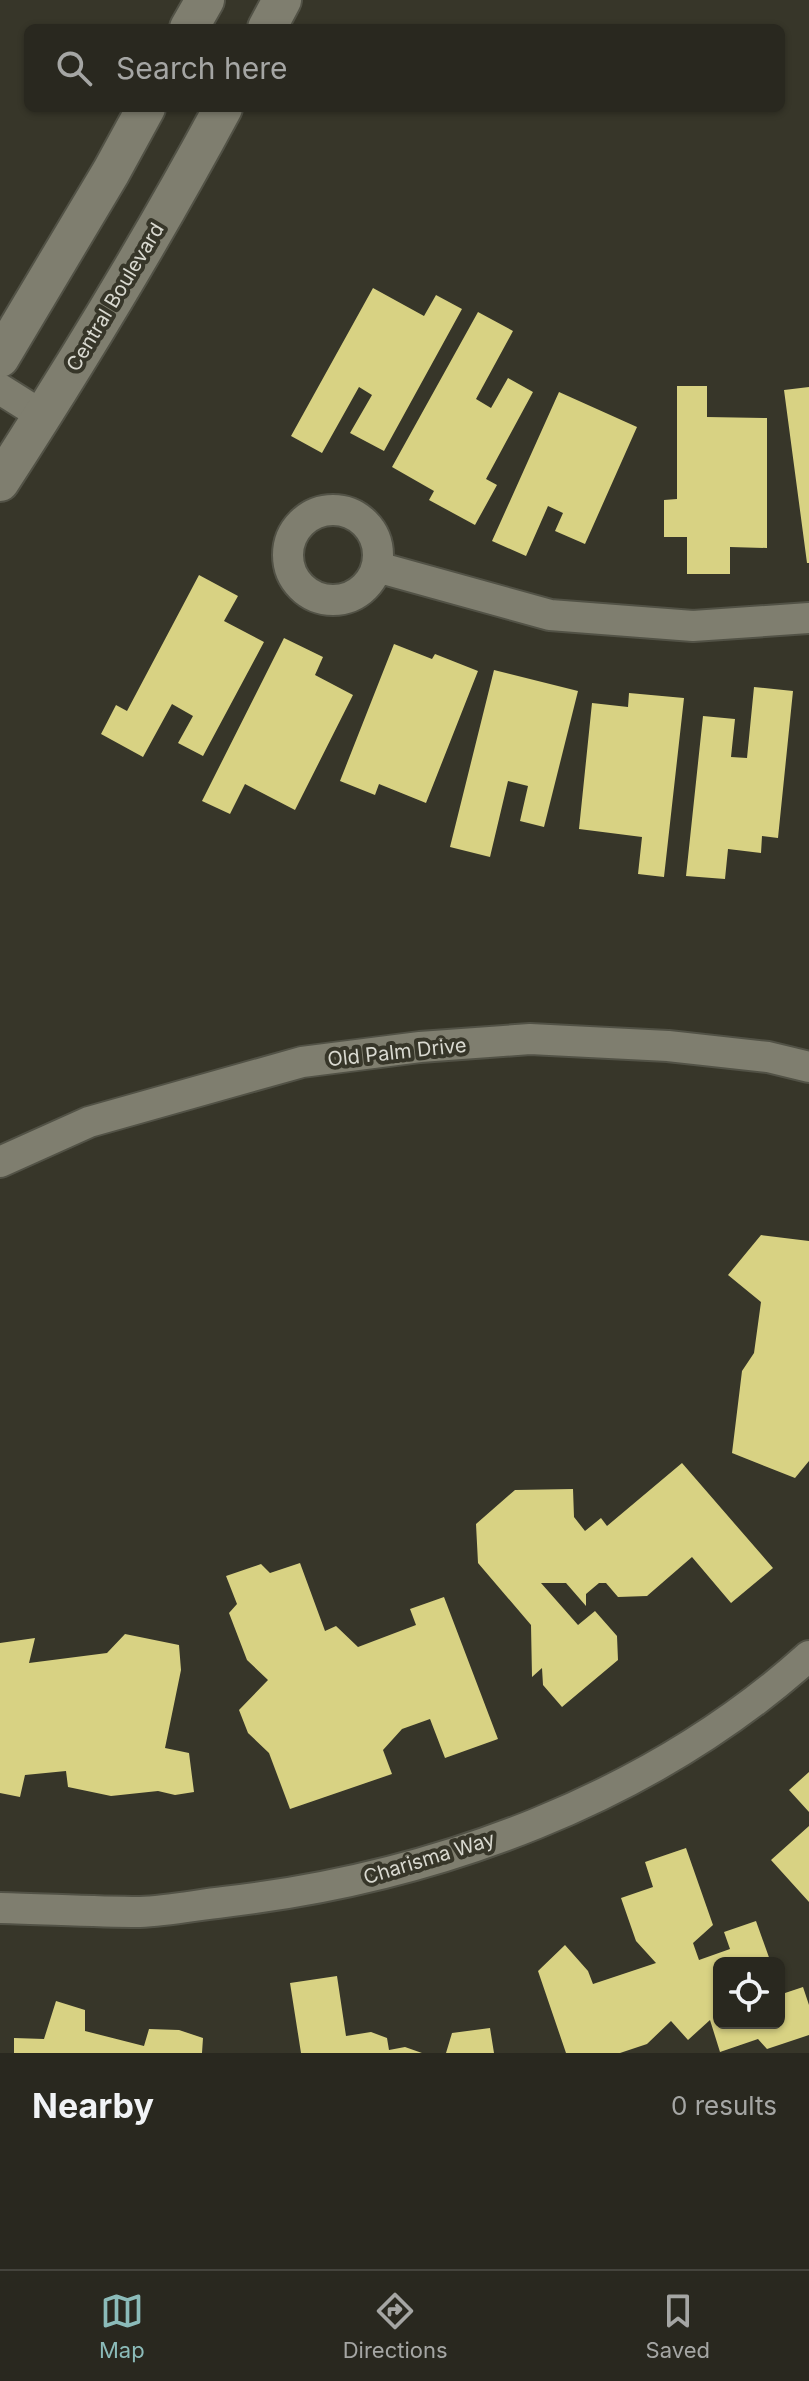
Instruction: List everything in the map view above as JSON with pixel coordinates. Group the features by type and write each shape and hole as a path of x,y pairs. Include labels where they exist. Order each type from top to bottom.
{"street":[{"path":"191,24 205,0"},
{"path":"269,24 282,0"},
{"path":"0,358 144,112"},
{"name":"Central Boulevard","path":"0,482 175,197 221,112"},
{"path":"0,389 43,416"},
{"path":"377,567 550,615 693,626 809,618"},
{"name":"Old Palm Drive","path":"0,1162 89,1122 302,1062 420,1047 530,1039 768,1057 809,1067"},
{"name":"Charisma Way","path":"0,1908 142,1912 283,1895 389,1872 458,1851 599,1796 700,1738 809,1656"}],"building":[{"path":"373,288 424,316 436,295 462,309 384,451 350,433 372,395 359,387 322,453 291,436"},
{"path":"478,312 513,331 476,399 491,408 508,378 533,392 486,479 497,485 475,525 429,500 434,491 392,467"},
{"path":"677,386 707,386 707,417 767,418 767,548 730,547 730,574 687,574 687,537 664,537 664,500 677,499"},
{"path":"809,387 809,563 807,563 784,390"},
{"path":"559,392 637,427 585,544 555,531 563,513 548,506 526,556 492,541"},
{"path":"199,575 238,596 224,621 264,642 203,756 178,743 193,716 172,704 143,757 101,734 116,705 127,711"},
{"path":"284,638 323,657 315,675 353,695 295,810 245,784 230,814 202,801"},
{"path":"394,644 432,659 435,654 478,671 426,803 379,784 375,795 340,781"},
{"path":"494,670 578,691 544,827 520,821 528,786 508,781 490,857 450,847"},
{"path":"754,687 793,691 778,838 762,836 761,853 728,849 725,879 686,876 703,716 735,719 731,757 747,758"},
{"path":"629,693 684,698 664,877 638,874 642,837 579,829 592,703 628,707"},
{"path":"761,1235 809,1241 809,1461 795,1478 732,1453 742,1371 754,1353 761,1302 728,1275"},
{"path":"682,1463 773,1568 731,1603 692,1557 647,1596 618,1597 606,1583 599,1583 586,1594 586,1606 566,1583 541,1583 578,1625 595,1611 617,1636 618,1660 562,1707 543,1685 542,1668 532,1677 531,1625 478,1563 476,1524 515,1490 573,1489 574,1517 585,1531 601,1518 607,1526"},
{"path":"300,1563 325,1631 336,1626 358,1647 416,1625 410,1609 444,1597 498,1739 445,1758 430,1719 402,1729 383,1750 392,1774 290,1809 269,1753 248,1733 239,1710 268,1680 247,1660 229,1613 237,1604 226,1576 261,1564 270,1573"},
{"path":"125,1634 179,1645 181,1670 165,1748 189,1753 194,1792 175,1795 158,1791 111,1796 68,1787 66,1771 25,1775 20,1797 0,1793 0,1643 35,1638 29,1663 107,1653"},
{"path":"809,1772 809,1812 789,1790"},
{"path":"809,1826 809,1902 771,1860"},
{"path":"686,1848 713,1925 693,1943 699,1960 730,1949 724,1932 756,1921 769,1957 713,1957 713,2029 785,2029 785,1993 803,1987 809,2005 809,2035 767,2049 758,2039 720,2052 710,2020 688,2040 671,2021 647,2044 620,2053 566,2053 538,1971 565,1945 588,1971 593,1984 656,1963 636,1941 621,1898 653,1887 645,1862"},
{"path":"337,1976 346,2036 371,2032 387,2038 389,2050 405,2047 422,2053 301,2053 290,1983"},
{"path":"56,2001 85,2010 85,2031 144,2046 149,2029 179,2030 203,2038 202,2053 14,2053 14,2038 44,2039"},
{"path":"490,2028 494,2053 446,2053 452,2033"}]}
